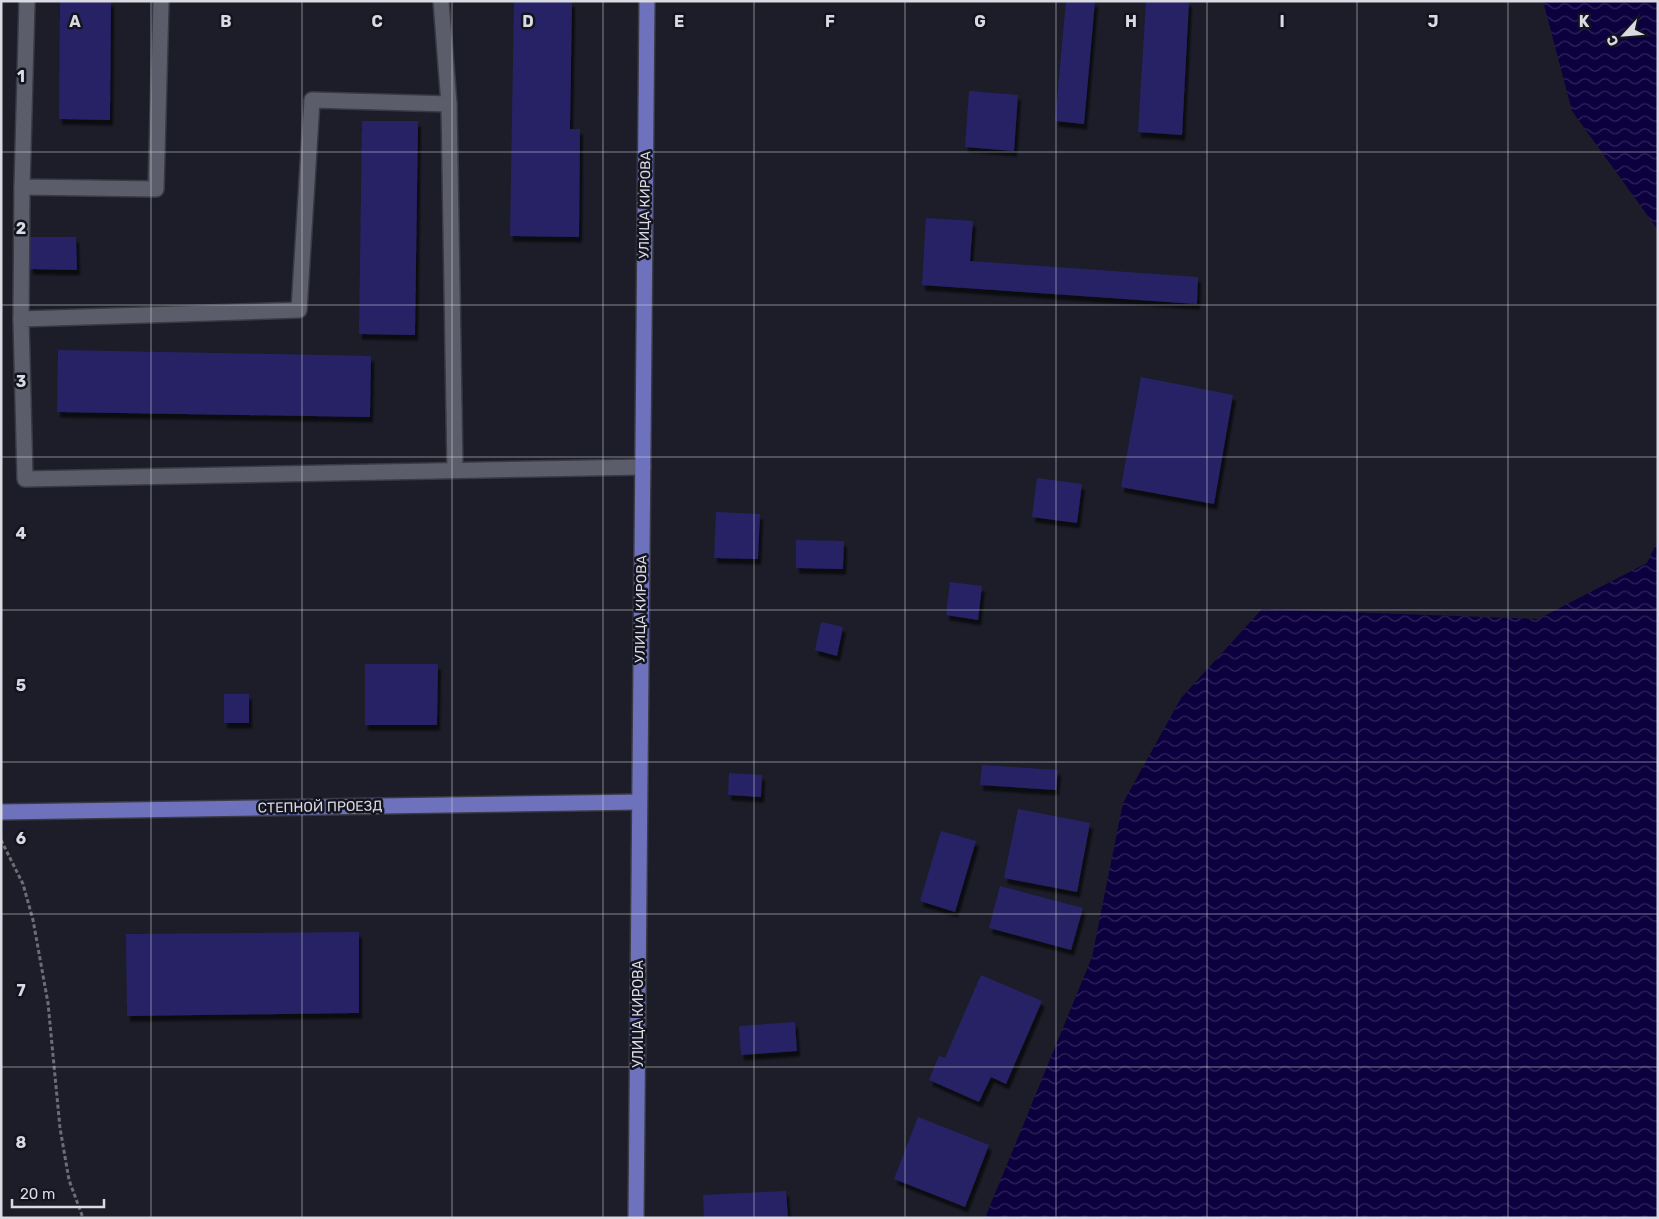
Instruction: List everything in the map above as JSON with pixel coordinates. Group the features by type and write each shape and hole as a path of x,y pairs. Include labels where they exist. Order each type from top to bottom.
{"main road":[{"name":"УЛИЦА КИРОВА","path":"636,1218 647,1"},
{"name":"СТЕПНОЙ ПРОЕЗД","path":"1,812 639,802"}],"lane":[{"path":"27,1 21,319 24,479 642,466"},
{"path":"22,187 156,189 161,1"},
{"path":"441,1 449,104 455,470"},
{"path":"21,319 299,310 312,100 449,104"}],"path":[{"path":"1,840 23,884 33,920 48,1003 60,1128 69,1180 83,1218"}],"water":[{"path":"1543,1 1658,1 1658,230 1572,111"},
{"path":"1658,540 1658,1218 985,1218 1092,957 1123,803 1181,698 1262,609 1538,619 1647,563"}],"building":[{"path":"60,1 111,1 110,120 59,119"},
{"path":"514,1 572,1 570,129 580,129 579,237 510,236"},
{"path":"1066,1 1095,1 1084,124 1055,121"},
{"path":"1146,1 1189,1 1182,135 1138,132"},
{"path":"969,91 1018,95 1014,151 965,147"},
{"path":"362,121 418,121 415,335 359,334"},
{"path":"926,218 973,221 970,261 1198,277 1197,304 922,285"},
{"path":"30,237 76,237 77,270 30,269"},
{"path":"58,350 371,356 370,417 57,412"},
{"path":"1141,377 1233,395 1214,504 1121,487"},
{"path":"1037,478 1082,484 1077,523 1032,517"},
{"path":"716,512 760,514 758,559 714,558"},
{"path":"796,540 844,541 843,569 796,568"},
{"path":"950,582 982,586 978,620 946,615"},
{"path":"821,622 843,627 837,656 815,650"},
{"path":"365,664 438,664 437,725 365,725"},
{"path":"224,694 249,694 249,723 224,723"},
{"path":"982,765 1058,770 1056,790 980,785"},
{"path":"729,773 762,775 761,797 728,795"},
{"path":"1018,809 1090,823 1077,892 1004,878"},
{"path":"941,831 976,841 955,912 920,901"},
{"path":"1000,886 1083,908 1071,950 989,928"},
{"path":"359,932 359,1013 127,1016 126,934"},
{"path":"981,975 1042,1001 1006,1084 991,1077 979,1102 929,1080 939,1056 945,1058"},
{"path":"795,1022 797,1051 741,1055 739,1026"},
{"path":"918,1117 989,1145 965,1207 894,1179"},
{"path":"786,1191 788,1218 704,1218 703,1195"}]}
